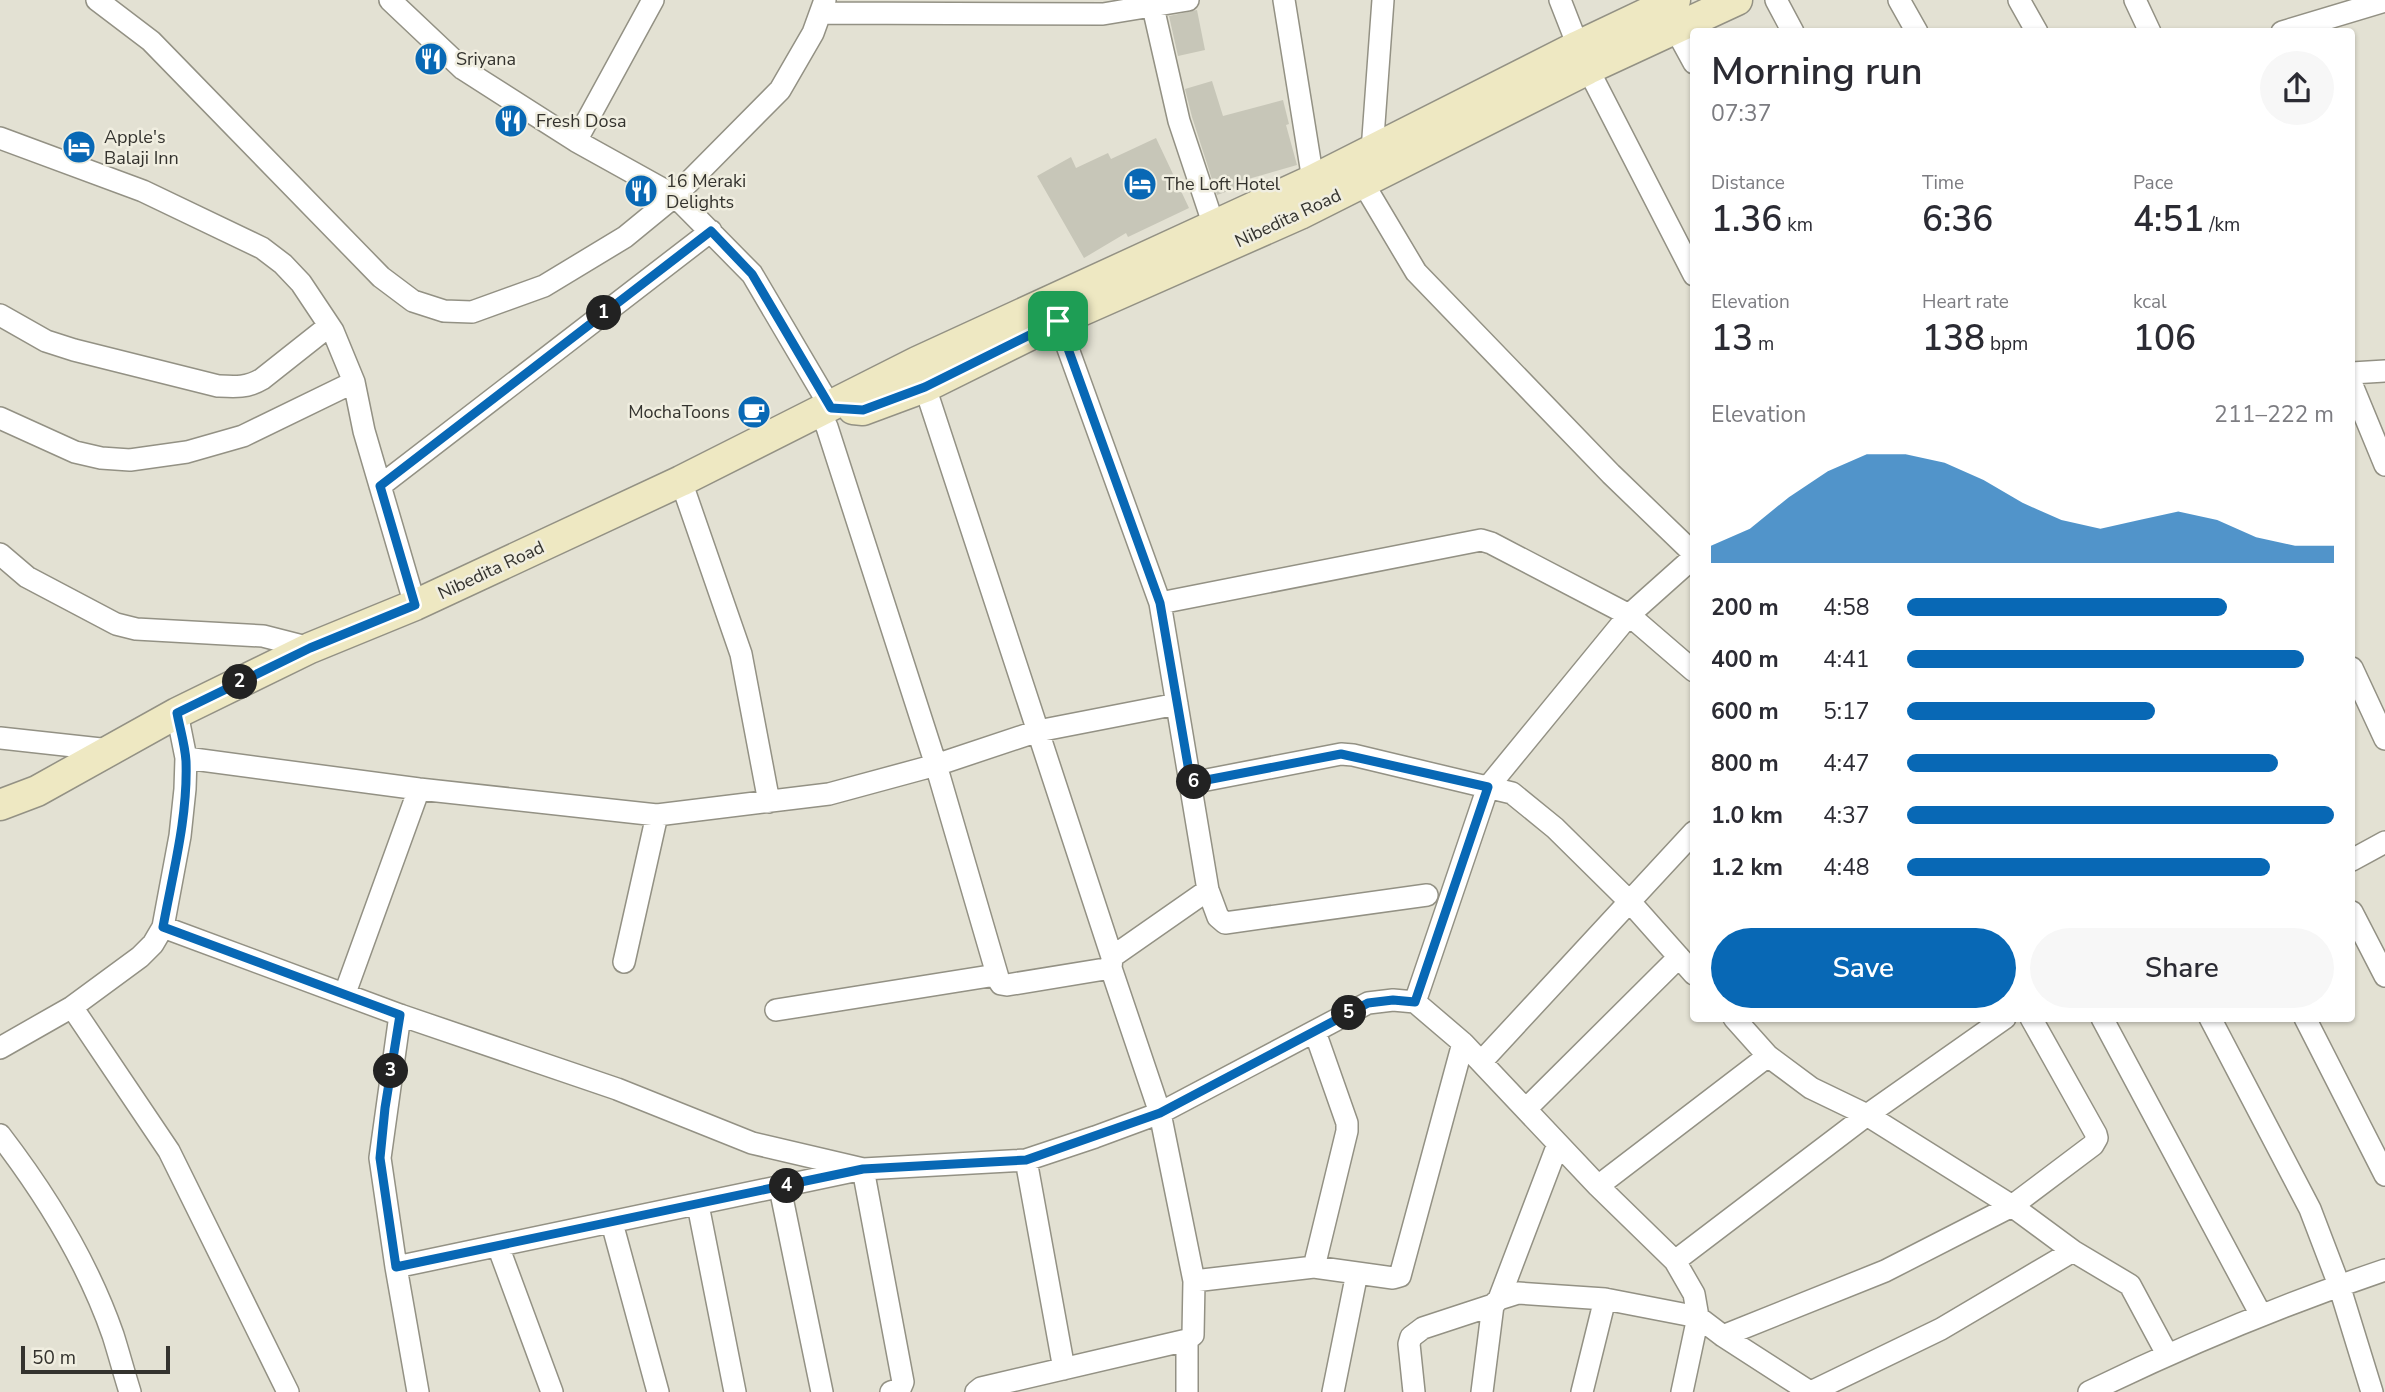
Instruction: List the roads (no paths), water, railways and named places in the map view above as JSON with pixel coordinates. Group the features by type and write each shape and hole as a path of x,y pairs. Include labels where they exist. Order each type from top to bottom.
{"street":[{"path":"97,0 151,41 381,277 413,302 444,312 472,312 544,286 625,237 675,196 779,90 808,43 823,6 1103,14 1188,0"},
{"path":"390,0 463,69 576,141 675,196 752,274 826,410 844,477 936,765 996,975 1001,984 1112,963 1208,890"},
{"path":"576,141 653,0"},
{"path":"1284,0 1313,180"},
{"path":"1372,151 1383,0"},
{"path":"1560,0 1583,58 1690,267"},
{"name":"Nibedita Road","path":"826,410 863,410 925,387 1058,321 1300,214 1363,183 1583,58 1675,0"},
{"name":"Nibedita Road","path":"0,805 37,791 177,713 310,648 415,605 681,481 918,362 1372,151 1583,58 1676,30 1737,0"},
{"path":"1776,0 1791,28"},
{"path":"1899,0 1915,28"},
{"path":"2019,0 2035,28"},
{"path":"2135,0 2148,28"},
{"path":"2295,28 2385,1"},
{"path":"1153,7 1179,121 1214,226"},
{"path":"1676,30 1690,56"},
{"path":"0,138 143,191 262,248 283,264 301,283 329,326 354,382 364,431 415,605"},
{"path":"1363,183 1416,272 1611,474 1690,551"},
{"path":"380,486 711,231"},
{"path":"0,315 46,341 74,350 218,386 239,388 262,379 329,326"},
{"path":"1058,321 1160,603 1208,890 1218,917 1225,923 1427,895"},
{"path":"2355,373 2385,371"},
{"path":"0,418 75,452 101,458 130,460 187,452 243,436 354,382"},
{"path":"925,387 1160,1113 1194,1281 1194,1331 1187,1340 981,1388 976,1392"},
{"path":"2355,392 2385,465"},
{"path":"681,481 741,654 768,802"},
{"path":"1160,603 1480,540 1491,543 1629,615 1690,667"},
{"path":"0,554 27,577 116,624 136,629 263,636 310,648"},
{"path":"1415,1002 1488,787 1629,615 1690,559"},
{"path":"2355,674 2385,739"},
{"path":"186,758 419,789 657,815 829,794 936,765 1038,731 1177,704"},
{"path":"0,1048 72,1007 140,957 153,944 163,927 186,789 186,758 177,713"},
{"path":"0,738 110,750"},
{"path":"1191,783 1341,754 1512,793 1555,828 1630,902 1690,969"},
{"path":"345,993 419,789"},
{"path":"0,823 37,791"},
{"path":"624,962 657,815"},
{"path":"1482,1061 1690,836"},
{"path":"2355,858 2385,842"},
{"path":"2355,918 2385,976"},
{"path":"163,927 400,1015 617,1089 752,1143 863,1169"},
{"path":"1526,1109 1679,957"},
{"path":"776,1010 996,975"},
{"path":"396,1267 863,1169 1026,1160 1160,1113 1368,1003 1393,1000 1415,1002 1464,1043 1598,1186 1675,1261 1695,1294 1698,1317 1682,1392"},
{"path":"72,1007 169,1152 288,1392"},
{"path":"400,1015 380,1158 418,1392"},
{"path":"1738,1022 1768,1056 1811,1088 1867,1115 2012,1206 2073,1251 2130,1285 2167,1354"},
{"path":"1675,1261 1867,1115 1999,1022"},
{"path":"1723,1336 1885,1271 2012,1206 2093,1145 2097,1138 2038,1022"},
{"path":"2104,1022 2261,1315"},
{"path":"2212,1022 2310,1209 2339,1285 2372,1392"},
{"path":"2307,1022 2385,1175"},
{"path":"1314,1267 1347,1131 1347,1123 1315,1032"},
{"path":"1194,1281 1314,1267 1393,1278 1401,1273 1464,1043"},
{"path":"1598,1186 1768,1056"},
{"path":"0,1135 29,1173 84,1268 113,1335 130,1392"},
{"path":"1482,1392 1496,1302 1559,1144"},
{"path":"1026,1160 1064,1369"},
{"path":"863,1169 903,1382 900,1389 891,1392"},
{"path":"780,1188 822,1392"},
{"path":"698,1205 735,1392"},
{"path":"612,1223 658,1392"},
{"path":"498,1246 552,1392"},
{"path":"1414,1392 1409,1344 1411,1337 1423,1328 1518,1293 1605,1299 1698,1317 1810,1392 1941,1329 2073,1251"},
{"path":"2089,1392 2167,1354 2261,1315 2385,1270"},
{"path":"1333,1392 1357,1273"},
{"path":"1582,1392 1605,1299"},
{"path":"1187,1340 1187,1392"}],"place":[{"name":"Sriyana","path":"431,59"},
{"name":"Fresh Dosa","path":"511,121"},
{"name":"Apple's Balaji Inn","path":"79,147"},
{"name":"The Loft Hotel","path":"1140,184"},
{"name":"16 Meraki Delights","path":"641,191"},
{"name":"MochaToons","path":"754,412"}]}
